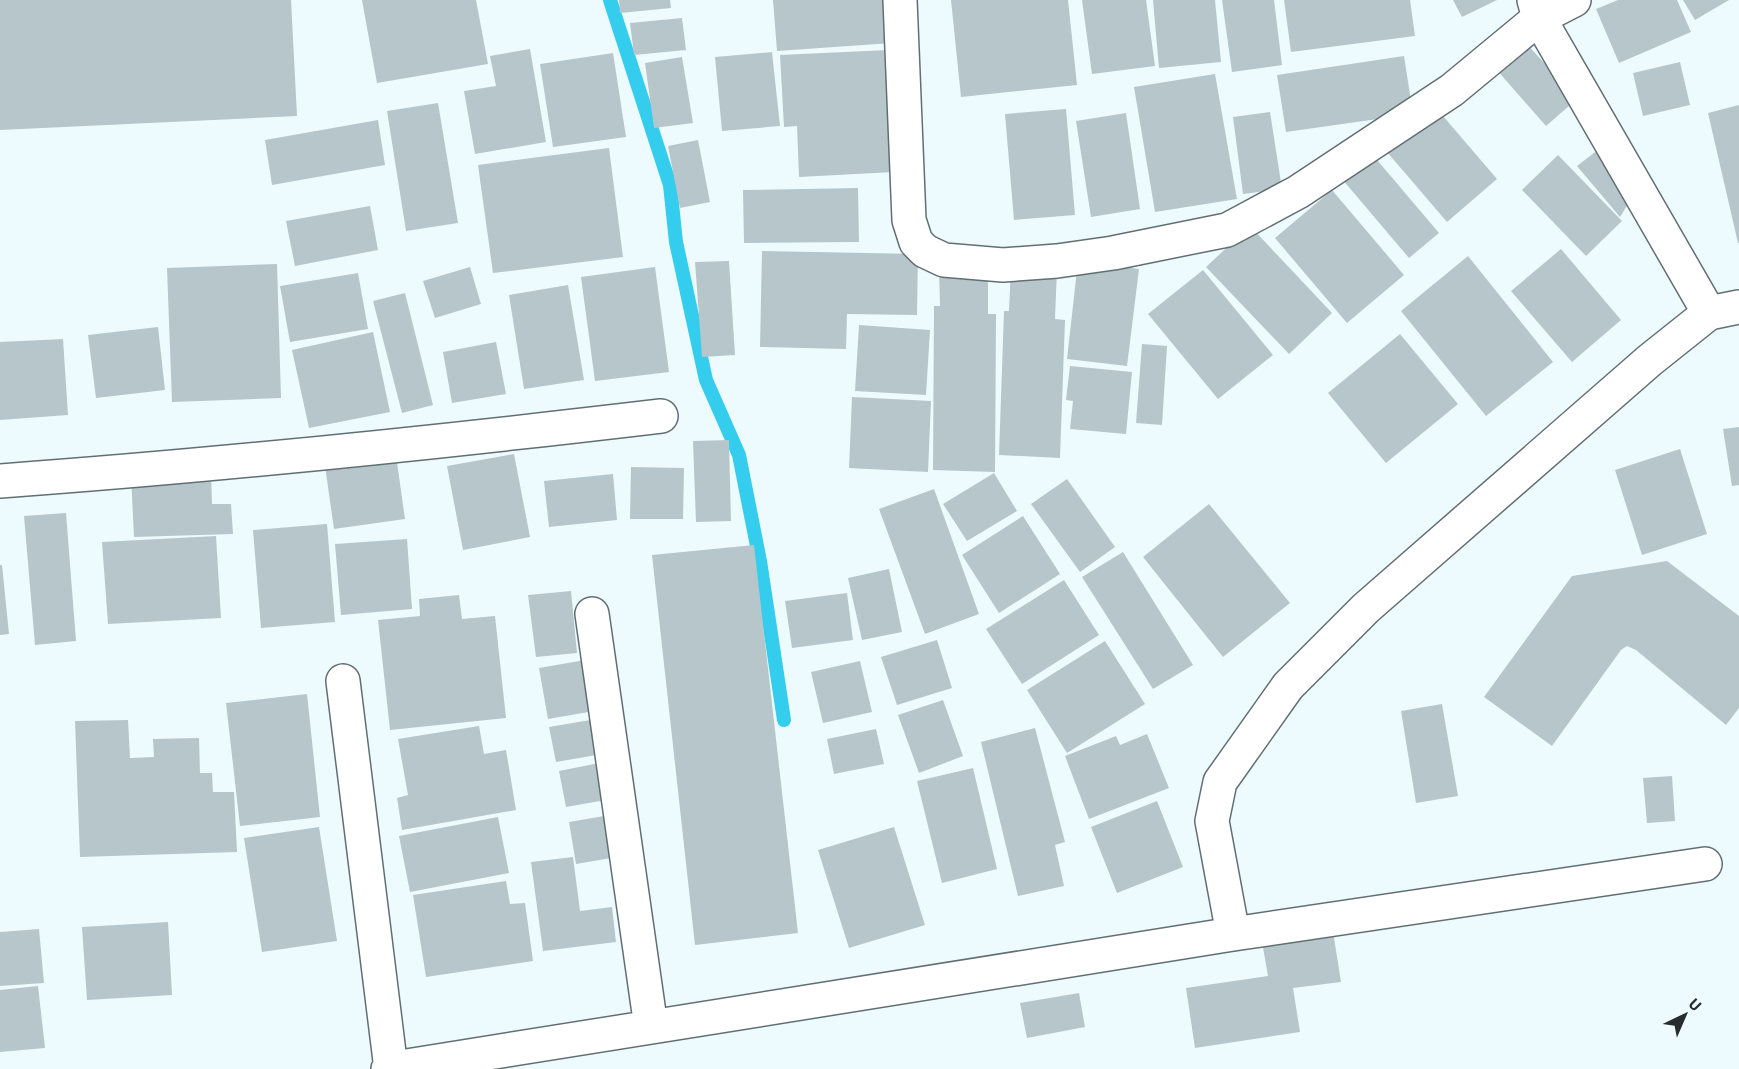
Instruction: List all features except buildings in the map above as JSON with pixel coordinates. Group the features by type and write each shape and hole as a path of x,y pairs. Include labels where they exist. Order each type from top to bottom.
{"street":[{"path":"900,0 909,220 916,242 925,251 944,260 1003,265 1057,261 1113,253 1227,230 1298,192 1452,90 1537,9 1574,0"},
{"path":"1233,934 1212,821 1220,782 1288,686 1366,608 1650,360 1724,310 1537,9"},
{"path":"0,481 184,467 661,417"},
{"path":"592,614 651,1027"},
{"path":"343,681 390,1069 1233,934 1706,864"}],"waterway":[{"path":"610,0 670,185 676,242 706,380 739,455 760,561 784,720"}]}
